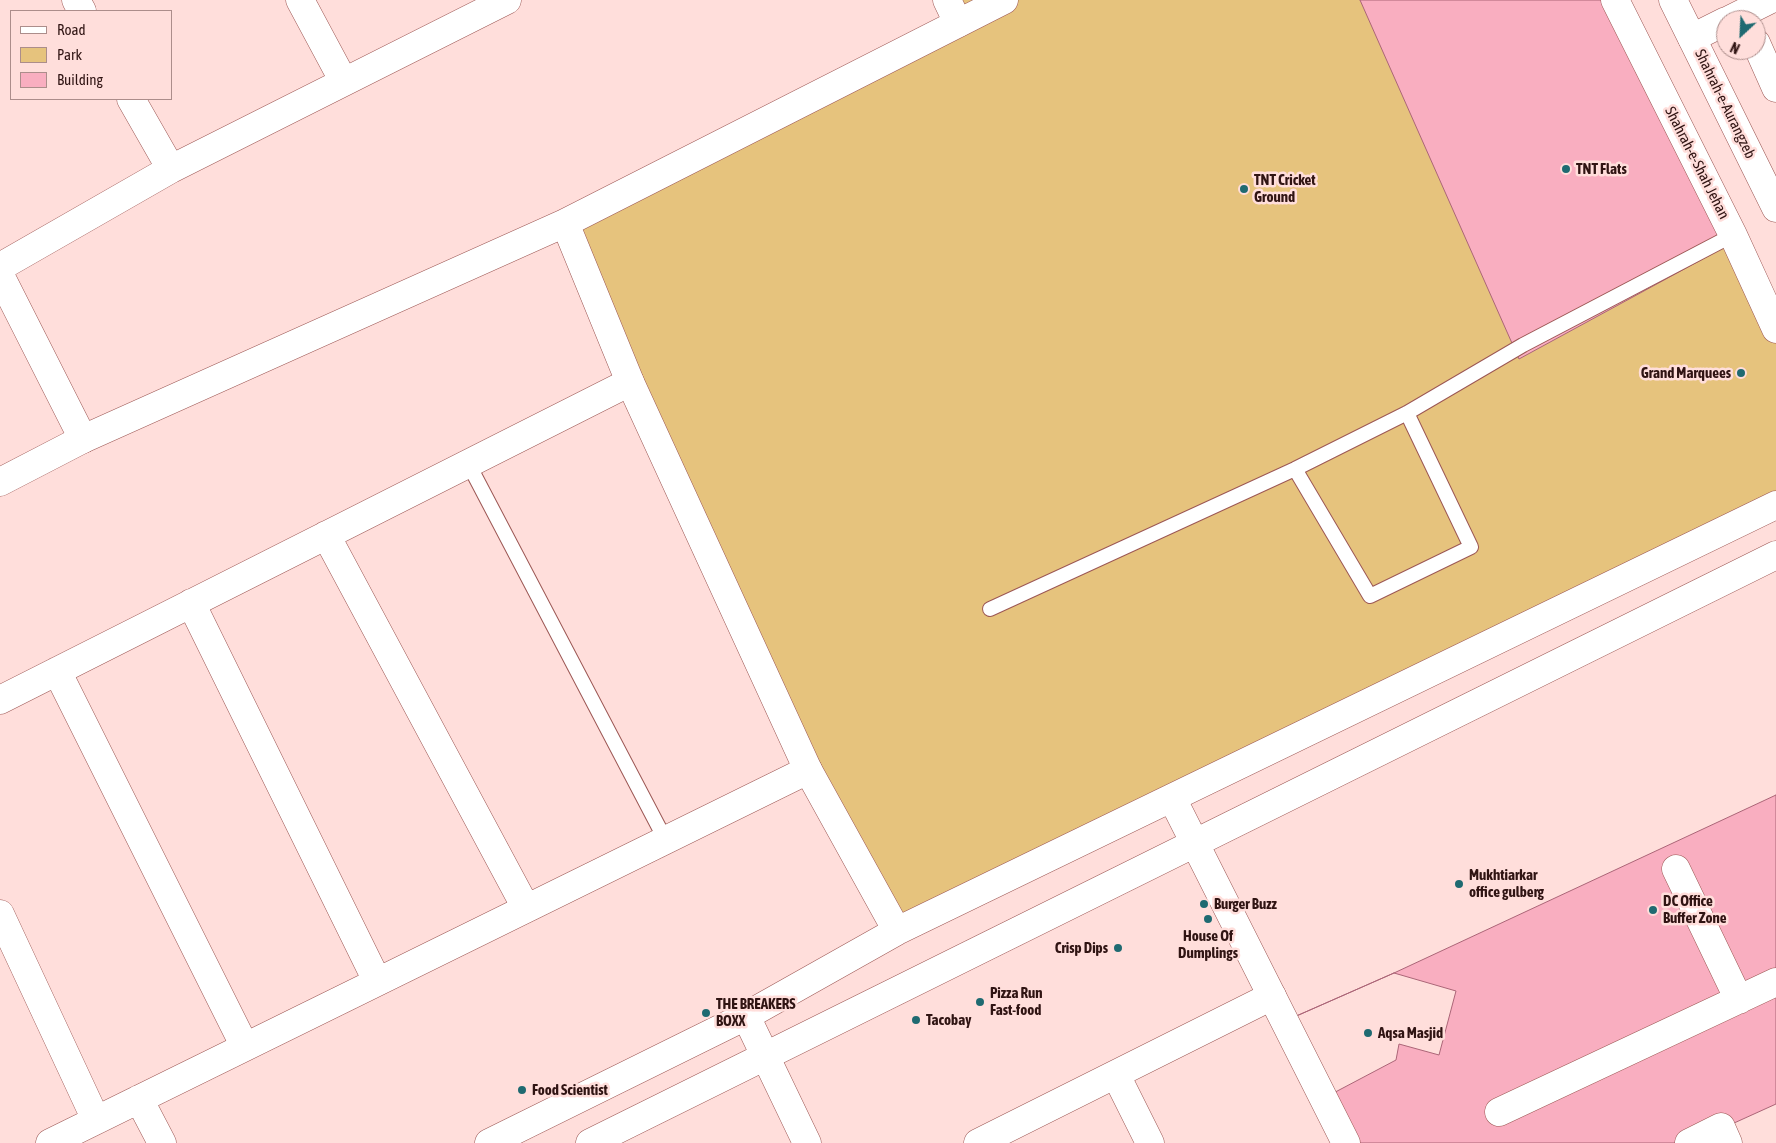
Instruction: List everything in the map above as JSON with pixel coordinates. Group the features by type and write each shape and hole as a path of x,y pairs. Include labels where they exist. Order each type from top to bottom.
{"street":[{"path":"300,0 344,82"},
{"path":"0,268 171,170 507,0"},
{"path":"0,482 83,438 565,223 952,12 1004,0"},
{"name":"Shahrah-e-Shah Jehan","path":"1615,0 1733,235 1776,329"},
{"name":"Shahrah-e-Aurangzeb","path":"1673,0 1776,208"},
{"path":"1747,10 1769,0"},
{"path":"1692,38 1716,25"},
{"path":"1764,60 1776,88"},
{"path":"132,100 171,170"},
{"path":"565,223 630,382 808,770 897,931"},
{"path":"0,275 83,438"},
{"path":"0,700 630,382"},
{"path":"489,1143 746,1016 897,931 1776,505"},
{"path":"326,535 526,908"},
{"path":"590,1143 1776,556"},
{"path":"191,603 378,981"},
{"path":"57,672 245,1047"},
{"path":"50,1143 808,770"},
{"path":"1172,798 1346,1143"},
{"path":"1676,870 1739,1000"},
{"path":"0,914 96,1120"},
{"path":"1499,1112 1776,982"},
{"path":"978,1143 1272,996"},
{"path":"746,1016 807,1143"},
{"path":"1116,1075 1150,1143"},
{"path":"139,1099 162,1143"},
{"path":"1689,1143 1721,1127 1728,1143"}],"lane":[{"path":"990,609 1295,469 1407,413 1523,345 1733,235"},
{"path":"1295,469 1370,596 1471,547 1407,413"},
{"path":"468,463 665,840"}],"green space":[{"path":"948,0 1616,0 1776,333 1776,505 902,938 553,215 957,21"}],"building":[{"name":"TNT Flats","path":"1360,0 1615,0 1732,243 1519,359"},
{"name":"DC Office Buffer Zone","path":"1776,795 1776,1104 1690,1143 1346,1143 1285,1021 1394,973"},
{"name":"Aqsa Masjid","path":"1394,973 1456,991 1439,1055 1399,1044 1396,1060 1324,1098 1285,1021"}],"place":[{"name":"TNT Flats","path":"1566,169"},
{"name":"TNT Cricket Ground","path":"1244,189"},
{"name":"Grand Marquees","path":"1741,373"},
{"name":"Mukhtiarkar office gulberg","path":"1459,884"},
{"name":"Burger Buzz","path":"1204,904"},
{"name":"DC Office Buffer Zone","path":"1653,910"},
{"name":"House Of Dumplings","path":"1208,919"},
{"name":"Crisp Dips","path":"1118,948"},
{"name":"Pizza Run Fast-food","path":"980,1002"},
{"name":"THE BREAKERS BOXX","path":"706,1013"},
{"name":"Tacobay","path":"916,1020"},
{"name":"Aqsa Masjid","path":"1368,1033"},
{"name":"Food Scientist","path":"522,1090"}]}
